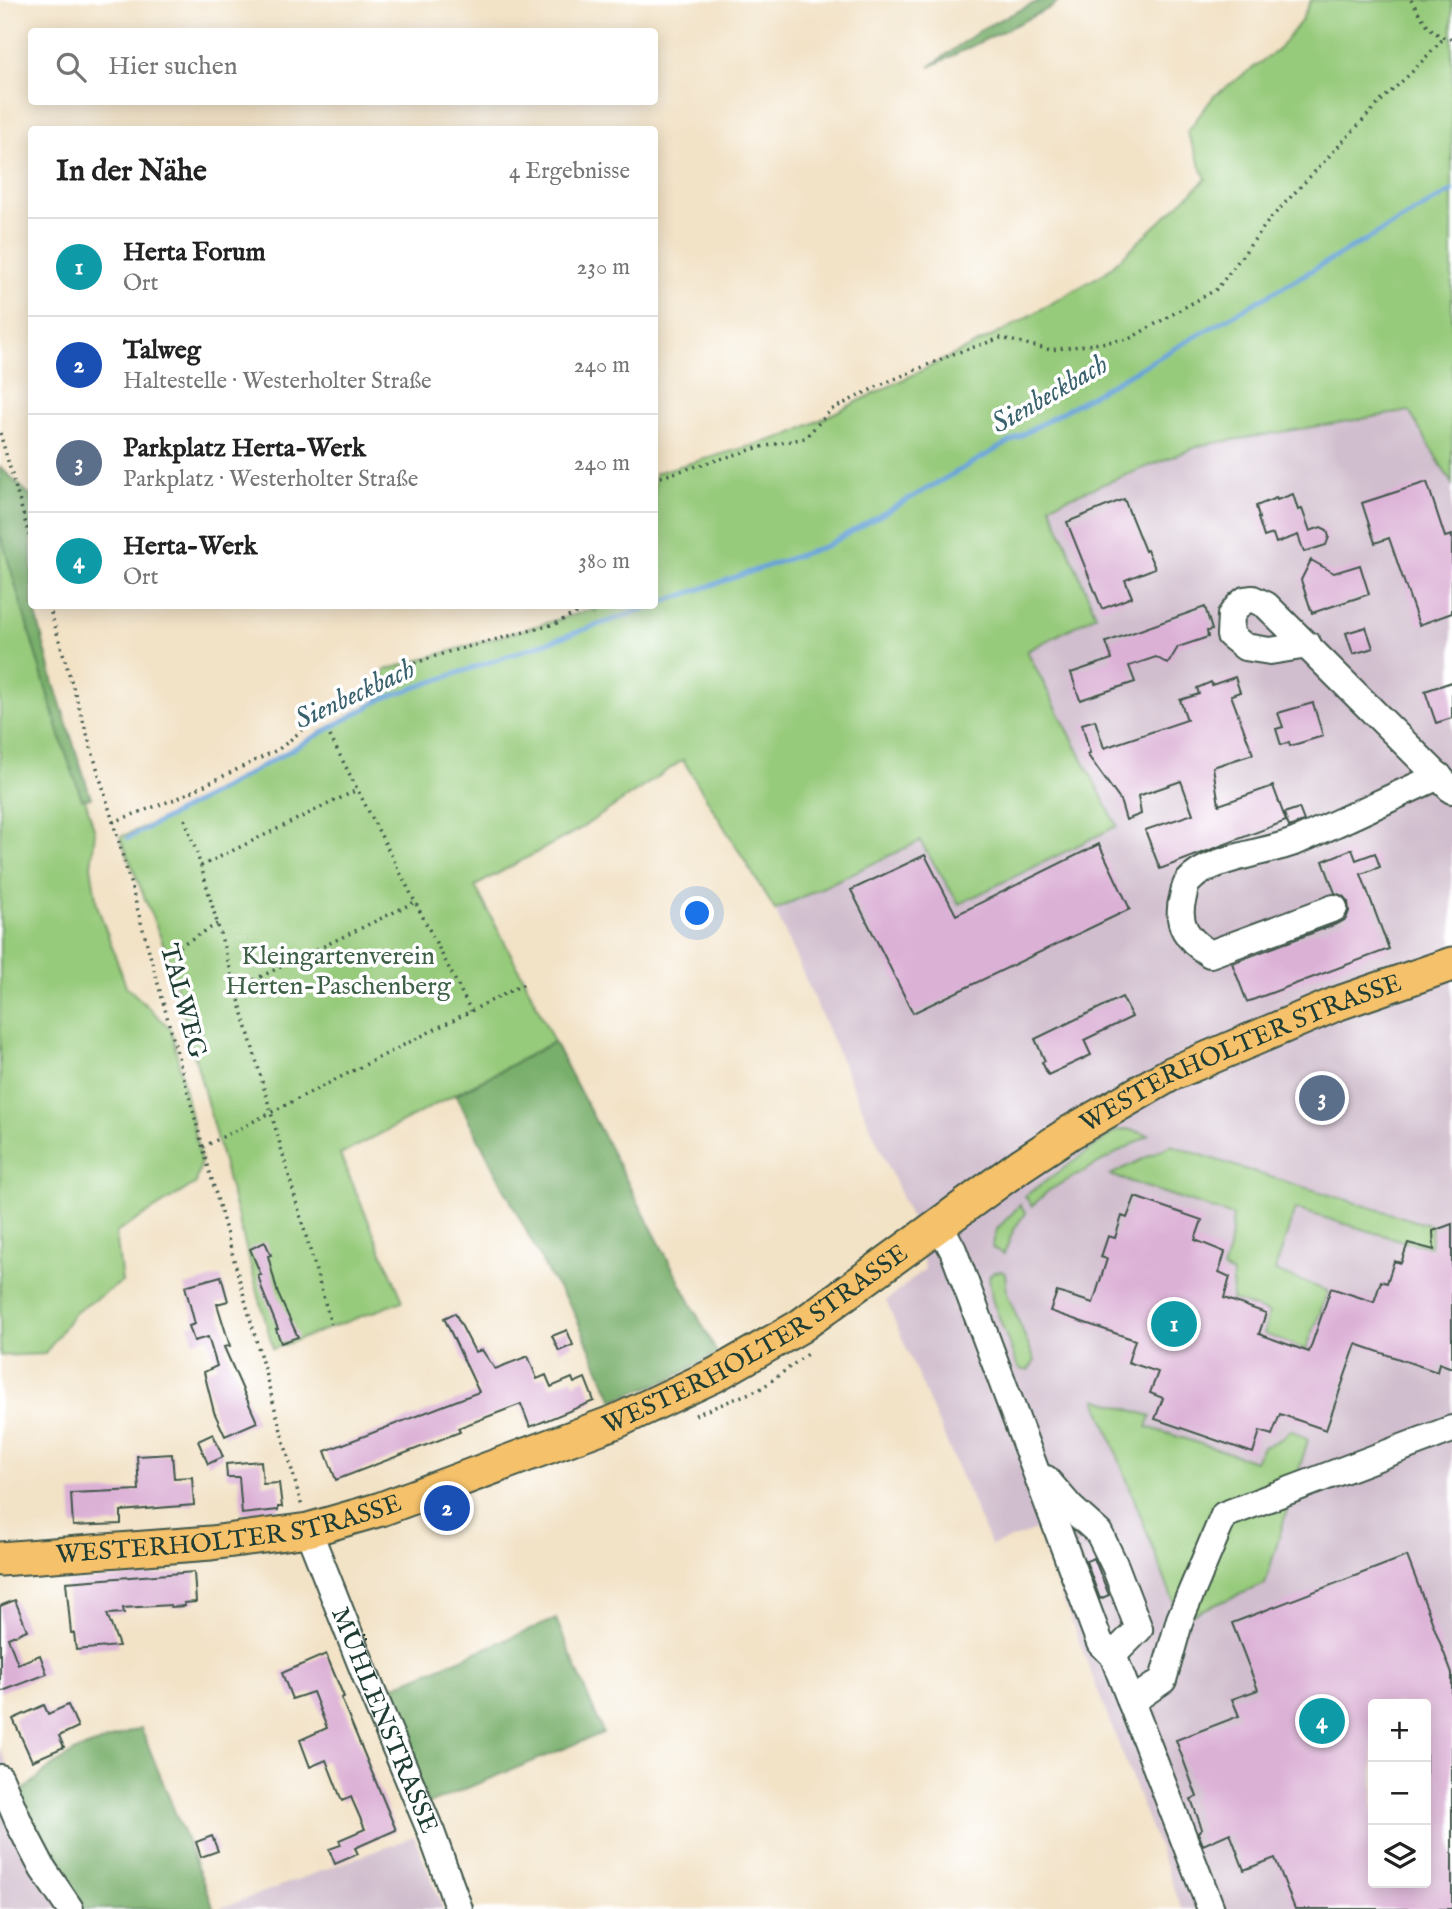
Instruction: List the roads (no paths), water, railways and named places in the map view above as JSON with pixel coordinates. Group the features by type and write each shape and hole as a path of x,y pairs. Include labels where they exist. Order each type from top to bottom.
{"main road":[{"name":"WESTERHOLTER STRASSE","path":"0,1559 211,1543 308,1530 381,1509 617,1421 715,1376 799,1327 1041,1152 1171,1074 1336,1004 1452,964"}],"street":[{"path":"1308,645 1445,783 1295,842 1230,860 1202,871 1186,883 1180,908 1181,925 1194,944 1210,954 1334,908"},
{"path":"939,1224 953,1250 1100,1643 1114,1655 1211,1909"},
{"path":"1131,1702 1163,1680 1180,1619 1224,1515 1452,1429"},
{"path":"1034,1464 1071,1508 1099,1533 1115,1566 1139,1629 1114,1655"},
{"name":"MÜHLENSTRASSE","path":"308,1530 431,1832 459,1909"},
{"path":"0,1778 43,1869 70,1909"}],"waterway":[{"name":"Sienbeckbach","path":"658,604 826,546 1452,191"},
{"name":"Sienbeckbach","path":"128,838 382,699 644,609"}],"place":[{"name":"Parkplatz Herta-Werk","path":"1322,1098"},
{"name":"Herta Forum","path":"1174,1324"},
{"name":"Talweg","path":"447,1508"},
{"name":"Herta-Werk","path":"1322,1721"}],"park label":[{"name":"Kleingartenverein Herten-Paschenberg","path":"338,971"}]}
